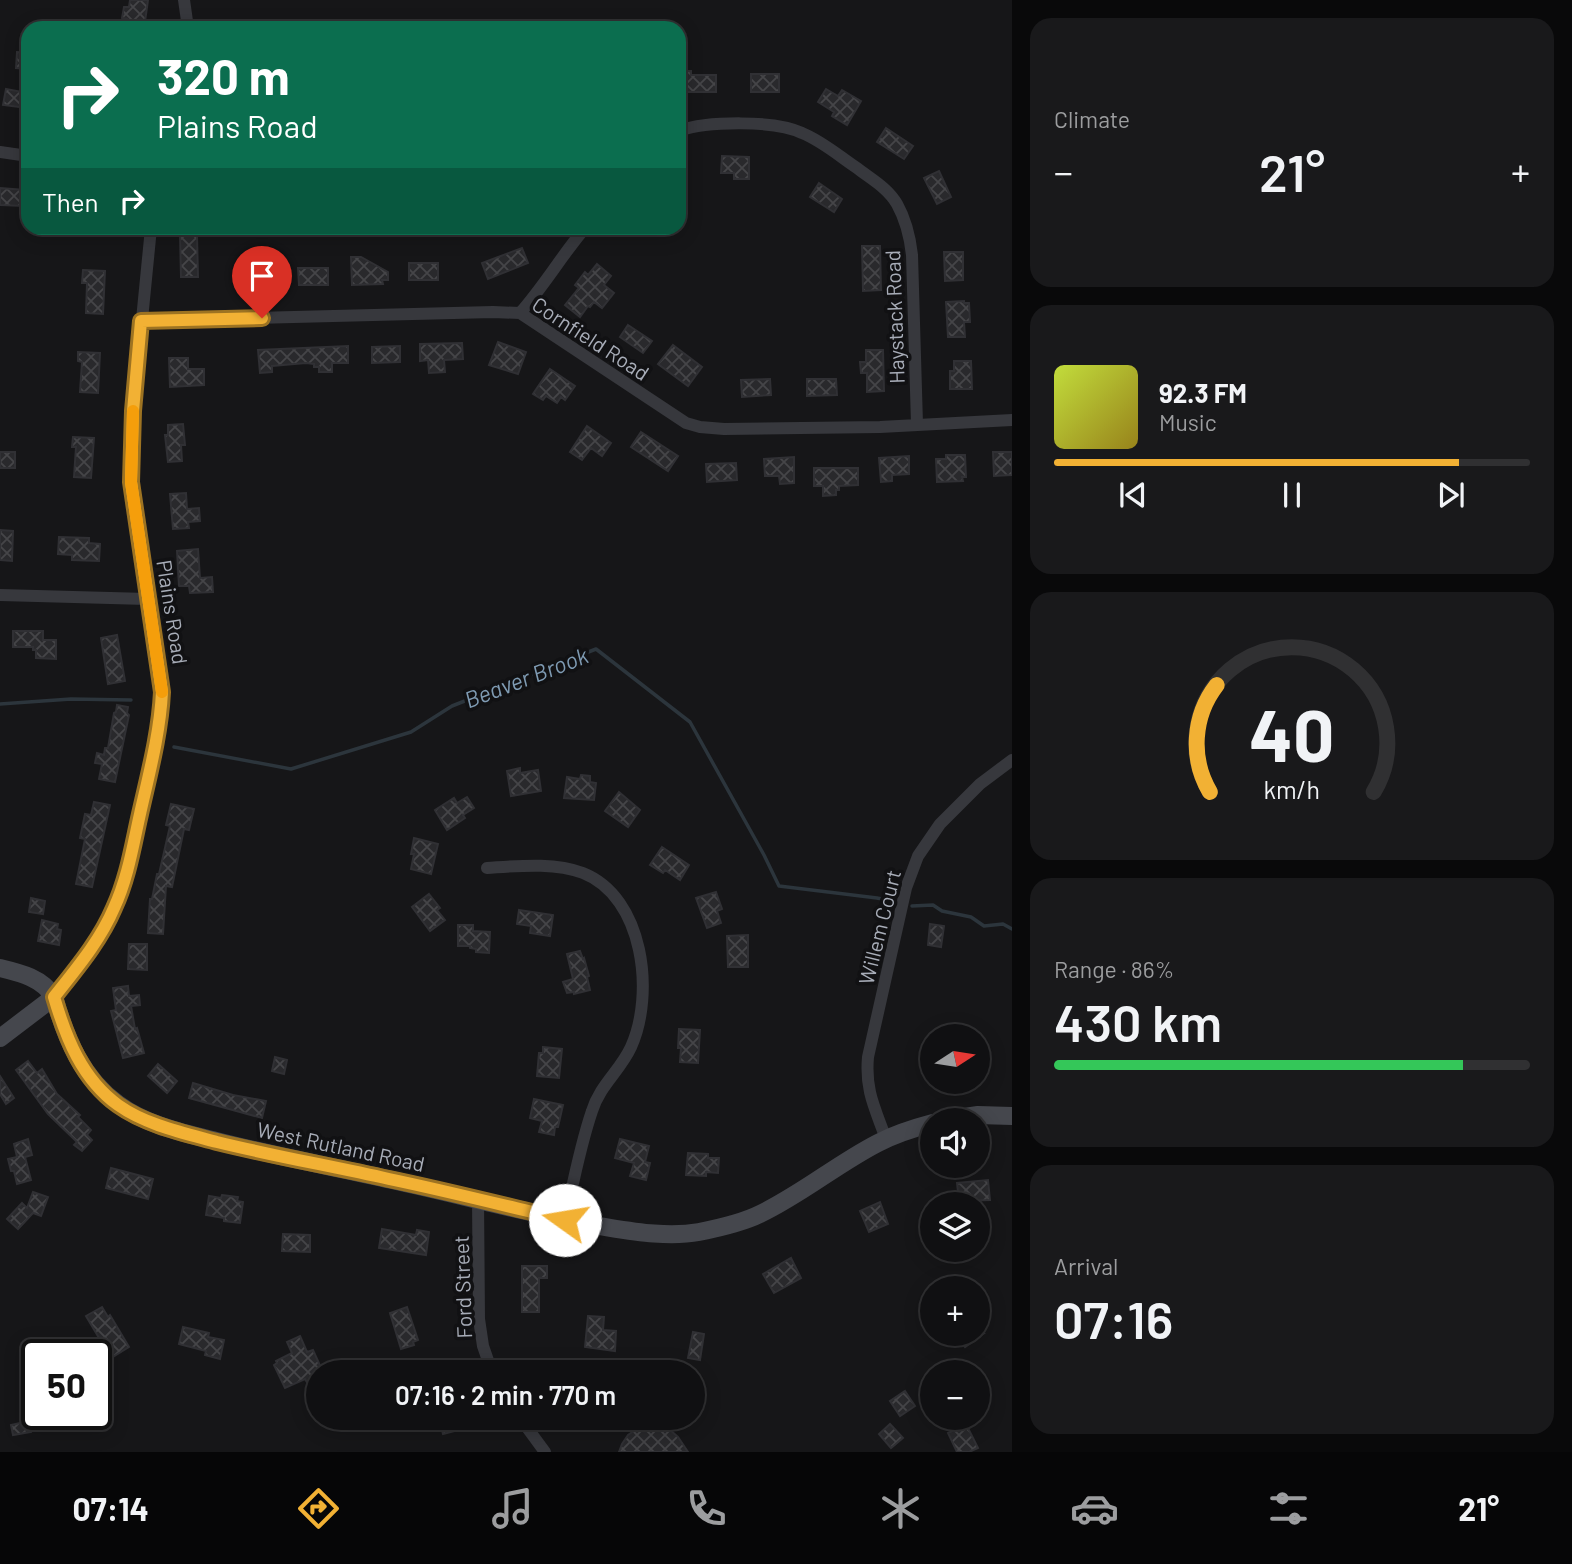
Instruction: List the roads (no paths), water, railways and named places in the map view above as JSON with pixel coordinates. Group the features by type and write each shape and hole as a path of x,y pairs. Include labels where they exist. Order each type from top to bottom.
{"main road":[{"path":"0,968 20,973 42,984 54,997"},
{"name":"Plains Road","path":"0,1038 54,997"},
{"name":"West Rutland Road","path":"54,997 70,1045 89,1077 103,1093 141,1118 261,1153 389,1179 565,1220 629,1231 697,1233 758,1215 791,1198 878,1143 920,1127"},
{"path":"990,1115 1012,1115"}],"street":[{"path":"184,0 187,21"},
{"name":"Haystack Road","path":"686,129 736,124 774,126 799,131 819,141 891,195 910,236 917,424"},
{"path":"0,152 21,155"},
{"name":"Plains Road","path":"54,997 89,952 114,908 123,885 160,715 162,692 133,498 131,467 133,411 150,235"},
{"path":"520,313 579,235"},
{"name":"Cornfield Road","path":"141,321 520,313 686,424 724,429 880,427 1012,420"},
{"path":"0,595 147,599"},
{"name":"Willem Court","path":"886,1139 866,1077 868,1057 906,888 918,856 940,824 979,784 1012,760"},
{"path":"487,868 561,868 595,879 622,906 637,946 643,986 635,1034 631,1047 601,1088 592,1111 565,1220"},
{"name":"Ford Street","path":"478,1199 479,1319 488,1360"},
{"path":"529,1430 545,1452"}],"waterway":[{"name":"Beaver Brook","path":"174,747 291,769 411,732 452,706 596,649 690,722 779,886 896,902"},
{"name":"Beaver Brook","path":"0,704 71,699 131,700"},
{"name":"Beaver Brook","path":"912,906 933,905 942,911 971,917 984,926 1003,924 1012,929"}]}
